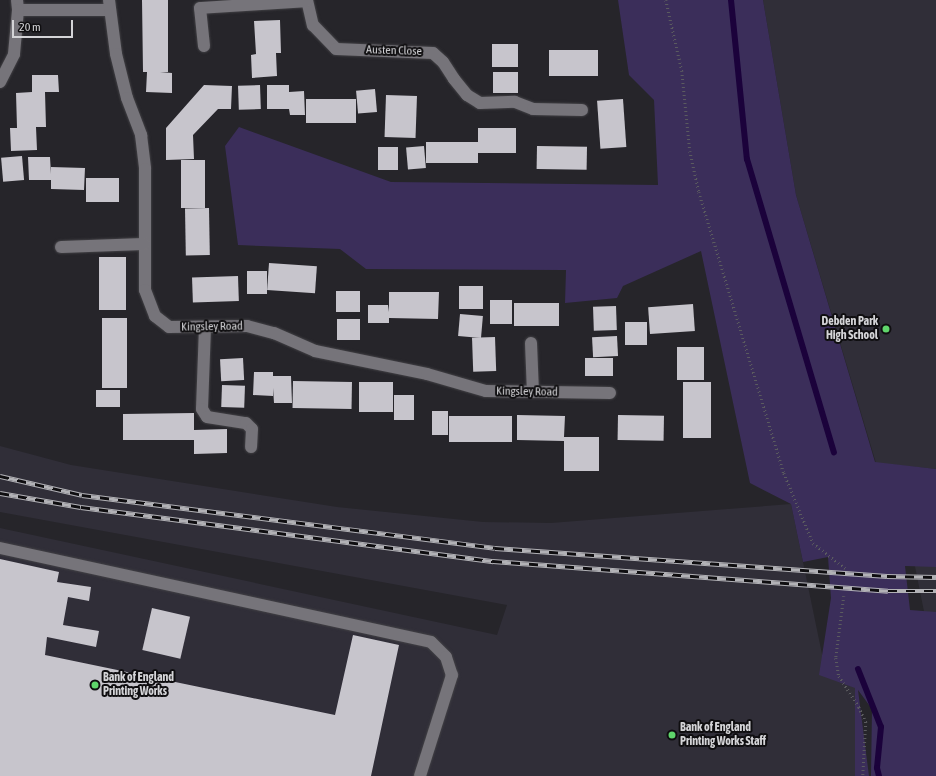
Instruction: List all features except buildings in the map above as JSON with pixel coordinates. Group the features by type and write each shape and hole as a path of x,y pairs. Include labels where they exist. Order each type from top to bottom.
{"street":[{"path":"204,46 200,8 307,1"},
{"name":"Austen Close","path":"307,1 313,24 336,49 433,53 444,62 454,79 467,95 480,103 515,102 533,109 582,110"},
{"path":"0,82 14,54 17,5 109,5"},
{"name":"Kingsley Road","path":"109,5 116,54 127,98 141,135 145,169 145,290 155,316 169,327 247,326 274,333 315,352 427,374 486,391 610,393"},
{"path":"60,247 144,244"},
{"path":"205,327 202,409 207,417 246,423 252,429 251,447"},
{"path":"531,344 533,392"},
{"path":"0,548 431,642 446,657 452,675 420,776"}],"path":[{"path":"666,0 682,71 690,151 699,192 784,473 814,543 845,568"},
{"path":"844,596 836,658 839,676 859,706 866,722 862,776"}],"shaded area":[{"path":"618,0 763,0 796,195 875,462 936,469 936,567 905,566 910,610 936,612 936,776 871,776 872,709 858,690 869,776 855,776 855,688 819,675 831,598 828,557 803,562 791,504 750,483 701,251 623,286 617,298 565,303 566,270 366,269 340,249 238,245 225,146 239,127 391,182 658,185 654,100 629,75"},
{"name":"Debden Park High School","path":"763,0 936,0 936,469 876,463 796,195"},
{"path":"0,446 71,465 337,507 483,522 551,523 791,504 823,659 855,665 855,776 0,776 0,528 497,635 507,605 0,512"},
{"path":"899,487 936,491 936,661 934,661"}],"waterway":[{"path":"731,0 747,159 834,452"},
{"path":"858,669 881,727 877,768 879,776"}],"railway":[{"path":"0,476 82,495 495,548 887,576 936,577"},
{"path":"0,493 81,507 493,561 888,591 936,591"}],"place":[{"name":"Debden Park High School","path":"886,329"},
{"name":"Bank of England Printing Works","path":"95,685"},
{"name":"Bank of England Printing Works Staff","path":"672,735"}]}
